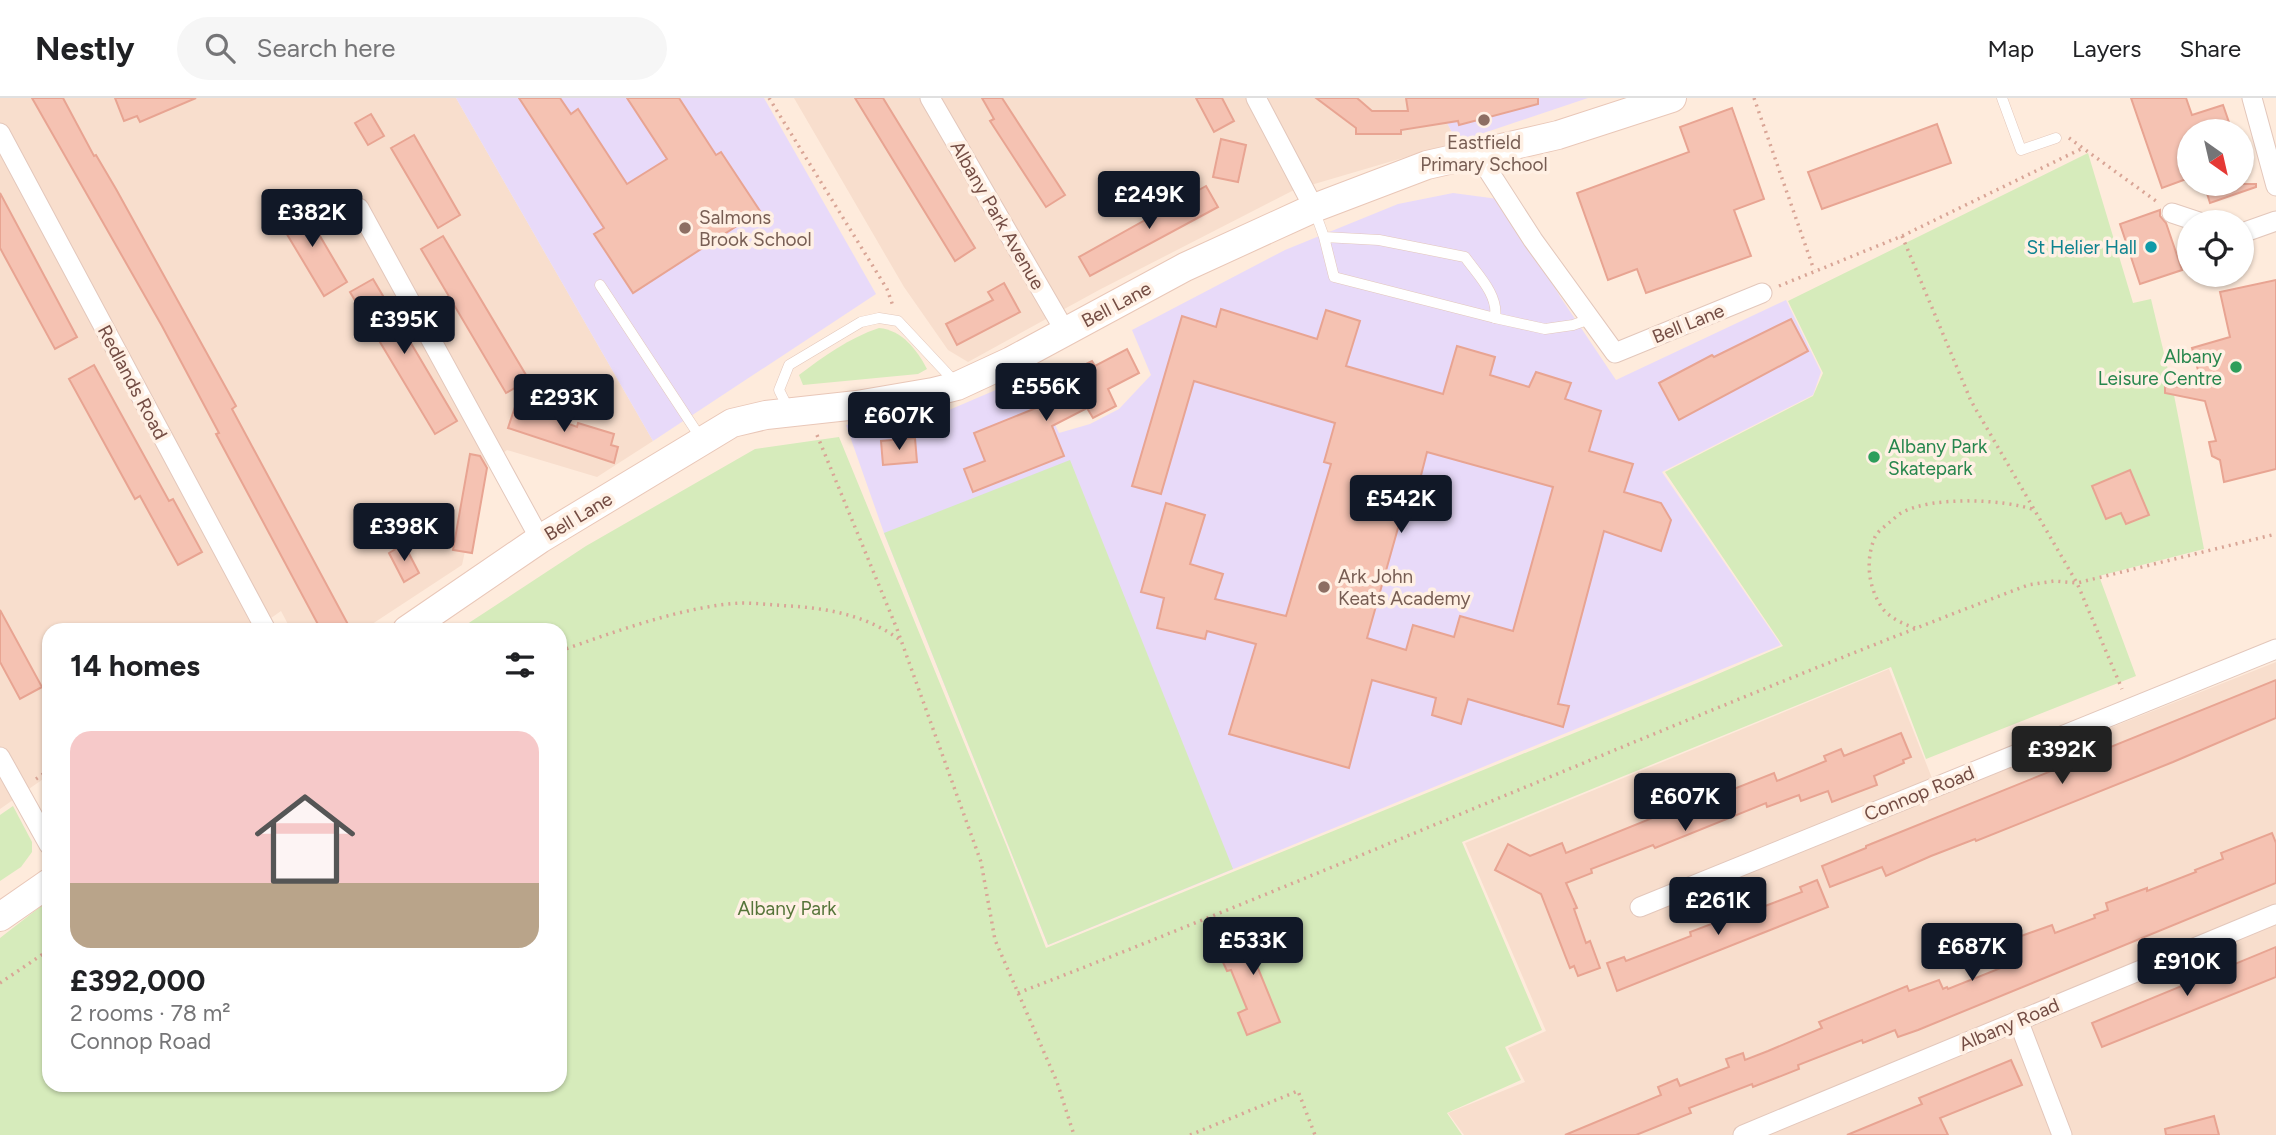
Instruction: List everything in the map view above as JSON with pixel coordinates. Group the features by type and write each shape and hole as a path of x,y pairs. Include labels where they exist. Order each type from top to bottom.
{"street":[{"name":"Albany Park Avenue","path":"930,98 1065,331"},
{"path":"1256,98 1314,208"},
{"path":"1477,153 1558,135 1672,98"},
{"path":"2252,98 2276,186"},
{"name":"Redlands Road","path":"0,133 262,623"},
{"name":"Bell Lane","path":"417,623 540,539 732,424 766,415 857,405 957,386 982,376 1209,255 1314,208 1427,165 1477,153 1533,240 1615,353 1762,293"},
{"path":"359,208 540,539"},
{"path":"2172,213 2177,215"},
{"path":"2254,229 2276,221"},
{"name":"Connop Road","path":"1640,906 2276,649"},
{"path":"0,757 42,832"},
{"path":"0,918 42,888"},
{"name":"Albany Road","path":"1743,1135 2276,914"},
{"path":"2018,1020 2062,1135"}],"lane":[{"path":"2003,98 2021,150 2056,138"},
{"path":"1314,208 1334,277 1545,329 1573,325 1590,319"},
{"path":"1324,237 1379,240 1465,257 1489,290 1497,308 1495,317"},
{"path":"600,285 702,440"},
{"path":"798,411 779,390 789,365 861,322 878,318 898,321 957,386"}],"path":[{"path":"769,98 887,289 898,321"},
{"path":"1754,98 1814,270"},
{"path":"2056,138 2064,135 2172,213"},
{"path":"1762,293 1902,236 2083,148"},
{"path":"1902,236 1971,401 2077,583 2130,707"},
{"path":"798,411 901,642 981,862 995,940 1057,1082 1074,1135"},
{"path":"1917,629 1899,622 1884,610 1870,584 1869,561 1876,535 1902,512 1936,503 1965,499 2019,504 2036,510"},
{"path":"1018,992 1195,924 1753,692 2028,585 2054,581 2077,583 2276,534"},
{"path":"567,650 687,612 741,603 817,607 852,616 887,630 901,642"},
{"path":"0,983 42,955"},
{"path":"1190,1135 1298,1091 1315,1135"}],"shaded area":[{"path":"0,98 456,98 653,441 597,477 507,450 483,469 462,565 374,623 287,623 281,611 264,623 42,623 42,780 0,809"},
{"name":"Salmons Brook School","path":"456,98 764,98 876,294 653,441"},
{"path":"794,98 1434,98 1457,142 1294,190 1099,290 968,362 948,350 904,287"},
{"name":"Eastfield Primary School","path":"1434,98 1588,98 1457,142"},
{"name":"Ark John Keats Academy","path":"1453,193 1498,199 1616,380 1786,300 1821,372 1813,395 1662,472 1781,645 1048,945 884,533 846,425 949,410 1031,375 1059,433 1090,424 1119,409 1151,375 1132,330 1285,250 1398,204"},
{"path":"2276,662 2276,1135 1464,1135 1448,1113 1525,1082 1508,1048 1546,1031 1465,843 1889,669 1939,796"}],"green space":[{"name":"Albany Park","path":"2088,153 2133,303 2151,299 2174,395 2204,549 2099,576 2136,676 1926,759 1891,667 1462,842 1542,1030 1505,1047 1521,1080 1447,1113 1462,1135 0,1135 0,938 42,905 42,1092 567,1092 567,623 469,623 586,546 755,449 839,437 1046,948 1783,646 1665,472 1813,396 1823,373 1788,301"},
{"path":"879,328 895,333 908,342 927,369 918,374 803,385 799,375 808,368 847,342"},
{"path":"1070,460 1233,869 1048,945 884,533"},
{"path":"13,806 32,842 32,852 21,867 0,881 0,815"}],"building":[{"path":"32,98 63,98 236,406 232,409 347,623 317,623 216,434 219,433 162,326"},
{"path":"115,98 196,98 140,122 137,116 124,121"},
{"path":"519,98 560,98 571,114 578,109 627,184 667,159 627,98 679,98 716,155 721,152 760,211 633,293 594,234 604,228"},
{"path":"855,98 883,98 975,248 955,261"},
{"path":"982,98 1002,98 1065,195 1046,207 990,121 994,119"},
{"path":"1196,98 1222,98 1234,121 1214,132"},
{"path":"1316,98 1357,98 1372,111 1408,111 1406,98 1538,98 1538,104 1459,125 1458,121 1401,130 1401,134 1356,134 1356,128"},
{"path":"2131,98 2186,98 2192,115 2223,105 2228,119 2177,119 2177,182 2162,188"},
{"path":"1732,108 1764,199 1734,210 1751,256 1646,293 1637,269 1608,280 1577,193 1689,152 1680,127"},
{"path":"371,114 384,136 368,145 355,123"},
{"path":"1937,124 1951,163 1822,209 1808,172"},
{"path":"414,135 460,215 438,228 391,148"},
{"path":"1221,139 1246,145 1238,182 1213,177"},
{"path":"1206,186 1218,207 1090,276 1079,257"},
{"path":"0,193 77,337 55,349 0,248"},
{"path":"2208,196 2230,196 2210,203"},
{"path":"300,202 347,282 324,296 276,216"},
{"name":"St Helier Hall","path":"2160,210 2160,216 2166,223 2177,255 2177,272 2140,284 2120,224"},
{"path":"443,236 529,380 506,393 421,249"},
{"path":"373,279 457,421 435,434 350,292"},
{"name":"Albany Leisure Centre","path":"2276,280 2276,469 2224,482 2220,460 2212,456 2209,442 2216,441 2205,401 2165,393 2165,387 2202,385 2192,348 2230,337 2220,292 2254,287 2254,285"},
{"path":"1004,283 1020,312 957,345 946,324 993,300 988,292"},
{"path":"1221,309 1317,339 1326,310 1360,321 1346,366 1443,394 1457,346 1495,357 1490,375 1529,387 1536,372 1571,383 1565,399 1601,411 1589,451 1633,464 1624,492 1661,503 1671,520 1661,551 1604,531 1558,704 1569,706 1563,727 1468,699 1461,724 1432,715 1436,698 1372,680 1349,768 1229,734 1256,644 1207,631 1205,639 1157,628 1164,598 1141,592 1166,503 1205,515 1190,564 1223,574 1215,599 1286,616 1331,464 1324,462 1335,423 1194,381 1161,494 1132,486 1182,316 1216,327","holes":["1427,452 1553,487 1513,631 1460,616 1454,637 1413,625 1406,650 1367,638 1409,489 1417,491"]},
{"path":"1791,319 1808,351 1679,420 1659,383"},
{"path":"1127,349 1139,373 1108,389 1116,406 1093,418 1087,408 1052,426 1064,456 973,492 964,469 985,461 974,433 1051,402 1047,393 1076,378 1072,371 1092,361 1095,366"},
{"path":"94,365 169,501 173,499 202,552 178,565 140,496 135,499 69,379"},
{"path":"516,404 577,427 578,423 614,434 611,445 618,447 614,463 508,428"},
{"path":"915,438 917,462 883,465 881,441"},
{"path":"470,454 480,456 487,468 472,553 453,550"},
{"path":"2130,470 2149,515 2126,524 2121,513 2106,519 2092,486"},
{"path":"404,544 419,573 404,582 389,553"},
{"path":"0,610 42,687 20,699 0,662"},
{"path":"2276,680 2276,718 2173,762 1886,876 1882,867 1830,887 1822,866"},
{"path":"1901,733 1911,757 1903,760 1904,763 1874,776 1877,785 1832,802 1828,791 1801,801 1799,795 1767,807 1766,803 1655,848 1653,845 1591,869 1592,873 1566,883 1577,908 1574,909 1586,943 1590,941 1600,968 1578,976 1574,966 1570,968 1541,894 1495,870 1508,844 1530,856 1562,843 1566,853 1774,773 1777,781 1826,761 1824,756 1841,749 1844,756"},
{"path":"2272,833 2276,843 2276,883 1918,1030 1898,1037 1895,1030 1798,1065 1799,1069 1689,1108 1691,1113 1636,1135 1565,1135 1661,1095 1658,1087 1677,1079 1680,1086 1729,1067 1726,1059 1743,1053 1745,1060 1768,1051 1822,1028 1819,1022 1907,986 1909,991 1939,980 1943,989 1948,989 2016,962 2007,941 2052,925 2055,933 2095,918 2094,915 2108,910 2106,903 2196,872 2195,870 2223,859 2221,853"},
{"path":"1817,880 1828,907 1617,991 1607,963 1624,957 1626,961 1691,936 1690,932 1802,892 1800,887"},
{"path":"1275,926 1285,949 1255,961 1280,1022 1247,1035 1238,1013 1247,1009 1231,970 1227,971 1217,949"},
{"path":"2276,947 2276,977 2102,1047 2092,1023"},
{"path":"2011,1060 2022,1085 1940,1118 1948,1135 1847,1135 1922,1104 1919,1098"},
{"path":"2214,1116 2219,1135 2166,1135 2165,1129"}],"place":[{"name":"Eastfield Primary School","path":"1484,120"},
{"name":"Salmons Brook School","path":"685,228"},
{"name":"St Helier Hall","path":"2151,247"},
{"name":"Albany Leisure Centre","path":"2236,367"},
{"name":"Albany Park Skatepark","path":"1874,457"},
{"name":"Ark John Keats Academy","path":"1324,587"}]}
